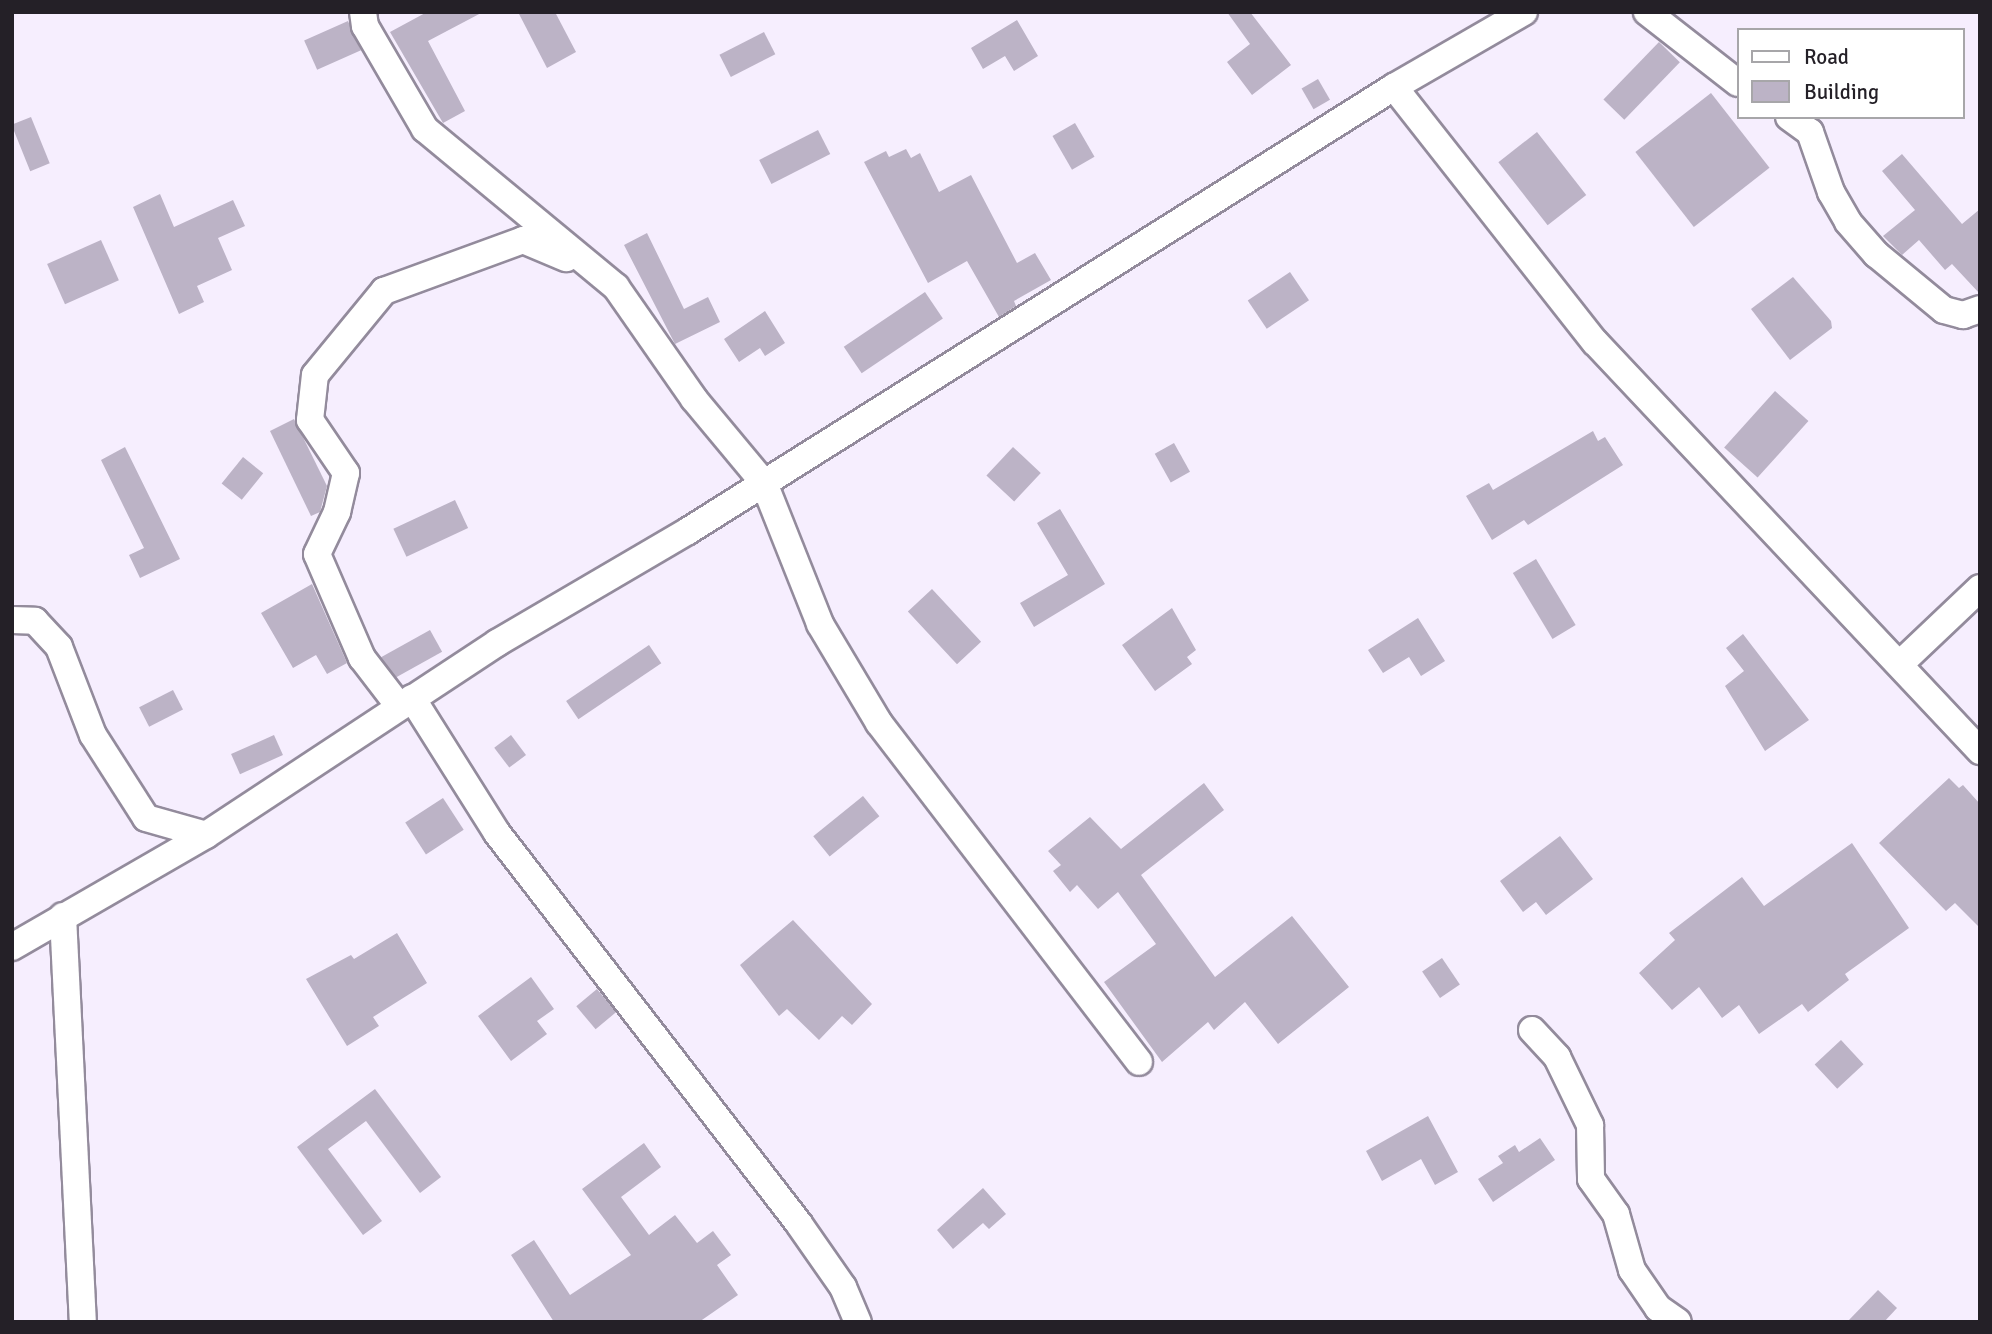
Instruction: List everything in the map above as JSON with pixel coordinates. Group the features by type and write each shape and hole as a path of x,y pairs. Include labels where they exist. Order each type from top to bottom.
{"street":[{"path":"363,12 365,26 425,129 615,287 694,399 764,482 820,624 879,723 1139,1062"},
{"path":"12,947 206,835 406,702 764,482 1394,87 1524,12"},
{"path":"1647,12 1736,81"},
{"path":"1394,87 1595,342 1901,663 1980,751"},
{"path":"1792,119 1810,132 1831,192 1848,222 1875,254 1944,310 1963,315 1980,309"},
{"path":"615,287 565,257 523,240 384,291 315,375 310,420 345,473 338,512 317,554 362,658 406,702 497,833 799,1224 843,1287 858,1322"},
{"path":"1901,663 1980,588"},
{"path":"12,620 35,621 60,647 93,735 146,818 206,835"},
{"path":"63,916 83,1322"},
{"path":"1532,1030 1557,1057 1590,1125 1591,1179 1616,1214 1632,1270 1658,1308 1678,1322"}],"building":[{"path":"427,12 483,12 428,41 465,111 443,123 390,32"},
{"path":"518,12 555,12 576,52 547,68"},
{"path":"1227,12 1250,12 1291,65 1252,95 1227,62 1250,44"},
{"path":"1017,20 1038,56 1014,71 1005,56 983,69 971,48"},
{"path":"348,21 361,50 317,70 304,41"},
{"path":"764,32 775,54 731,77 719,55"},
{"path":"1659,42 1680,62 1624,120 1603,100"},
{"path":"1318,79 1330,100 1314,109 1302,88"},
{"path":"1711,93 1769,168 1694,227 1635,152"},
{"path":"31,117 50,163 30,171 12,125"},
{"path":"1075,123 1094,157 1072,170 1052,136"},
{"path":"818,130 830,154 771,184 759,160"},
{"path":"1537,132 1586,195 1548,225 1498,162"},
{"path":"906,149 911,158 920,153 939,192 971,175 1017,263 1035,253 1051,280 1014,301 1016,306 999,317 967,261 928,283 864,162 886,151 889,157"},
{"path":"1902,154 1962,224 1980,209 1980,294 1952,264 1945,270 1919,240 1902,255 1883,236 1915,210 1882,171"},
{"path":"160,194 174,227 233,200 245,226 218,238 232,270 197,286 204,302 179,314 133,207"},
{"path":"647,233 684,309 708,297 720,322 675,344 624,245"},
{"path":"101,240 119,280 65,304 47,264"},
{"path":"1290,272 1309,300 1267,329 1248,301"},
{"path":"1793,277 1831,321 1832,328 1790,360 1751,309"},
{"path":"925,292 943,319 862,373 844,347"},
{"path":"765,311 785,343 765,356 760,348 739,362 724,339"},
{"path":"1775,391 1808,421 1758,478 1724,447"},
{"path":"294,419 327,486 320,512 311,516 270,431"},
{"path":"1593,431 1598,441 1605,437 1623,465 1528,525 1524,520 1492,540 1466,496 1489,483 1493,490"},
{"path":"1174,443 1190,472 1171,483 1155,454"},
{"path":"125,447 180,559 140,578 129,555 144,548 101,460"},
{"path":"1013,447 1041,473 1014,501 986,476"},
{"path":"243,457 263,473 242,500 222,483"},
{"path":"455,500 468,528 406,557 393,529"},
{"path":"1060,509 1105,584 1034,627 1020,603 1068,575 1037,523"},
{"path":"1536,559 1576,625 1553,639 1513,573"},
{"path":"312,584 347,663 327,674 316,655 293,668 261,613"},
{"path":"932,589 981,642 957,664 908,612"},
{"path":"1172,608 1196,650 1187,657 1192,664 1155,691 1122,645"},
{"path":"1418,618 1445,661 1421,676 1409,657 1383,673 1368,650"},
{"path":"430,630 442,652 393,679 381,657"},
{"path":"1743,634 1809,720 1765,751 1725,686 1744,671 1726,648"},
{"path":"649,645 661,663 578,719 566,701"},
{"path":"173,690 183,710 149,727 139,707"},
{"path":"274,735 283,755 240,774 231,754"},
{"path":"511,735 526,755 509,768 494,748"},
{"path":"1949,778 1959,788 1963,785 1980,804 1980,928 1955,903 1946,911 1879,843"},
{"path":"1204,783 1224,810 1141,875 1215,977 1292,916 1349,987 1278,1044 1245,1002 1214,1030 1208,1022 1162,1062 1104,982 1156,944 1118,892 1098,909 1077,885 1070,892 1053,871 1061,865 1048,851 1090,817 1121,849"},
{"path":"863,796 879,816 830,856 813,836"},
{"path":"443,798 464,830 426,854 405,823"},
{"path":"1560,836 1593,879 1546,915 1536,902 1523,912 1500,881"},
{"path":"1852,843 1909,928 1845,974 1849,980 1808,1012 1802,1004 1759,1034 1739,1005 1722,1018 1699,987 1672,1010 1639,973 1675,940 1669,933 1742,877 1764,906"},
{"path":"793,920 872,1004 852,1025 842,1016 819,1040 787,1009 779,1016 740,965"},
{"path":"397,933 427,983 373,1017 379,1026 347,1046 306,979 351,955 354,959"},
{"path":"1442,958 1460,985 1440,998 1422,971"},
{"path":"531,977 554,1009 537,1021 547,1034 511,1061 478,1016"},
{"path":"597,989 616,1012 596,1029 576,1006"},
{"path":"1841,1040 1864,1064 1837,1089 1815,1065"},
{"path":"375,1089 441,1177 420,1193 366,1121 328,1149 382,1221 363,1235 297,1147"},
{"path":"1428,1116 1458,1172 1435,1185 1421,1159 1382,1181 1366,1151"},
{"path":"1540,1138 1555,1160 1493,1202 1478,1179 1503,1163 1498,1156 1515,1145 1519,1152"},
{"path":"644,1143 661,1167 621,1197 649,1235 675,1215 697,1243 713,1231 731,1255 717,1265 738,1295 699,1322 554,1322 511,1255 534,1240 570,1295 631,1255 582,1189"},
{"path":"983,1188 1006,1214 989,1229 983,1223 953,1249 937,1230"},
{"path":"1878,1290 1897,1308 1884,1322 1847,1322"}]}
